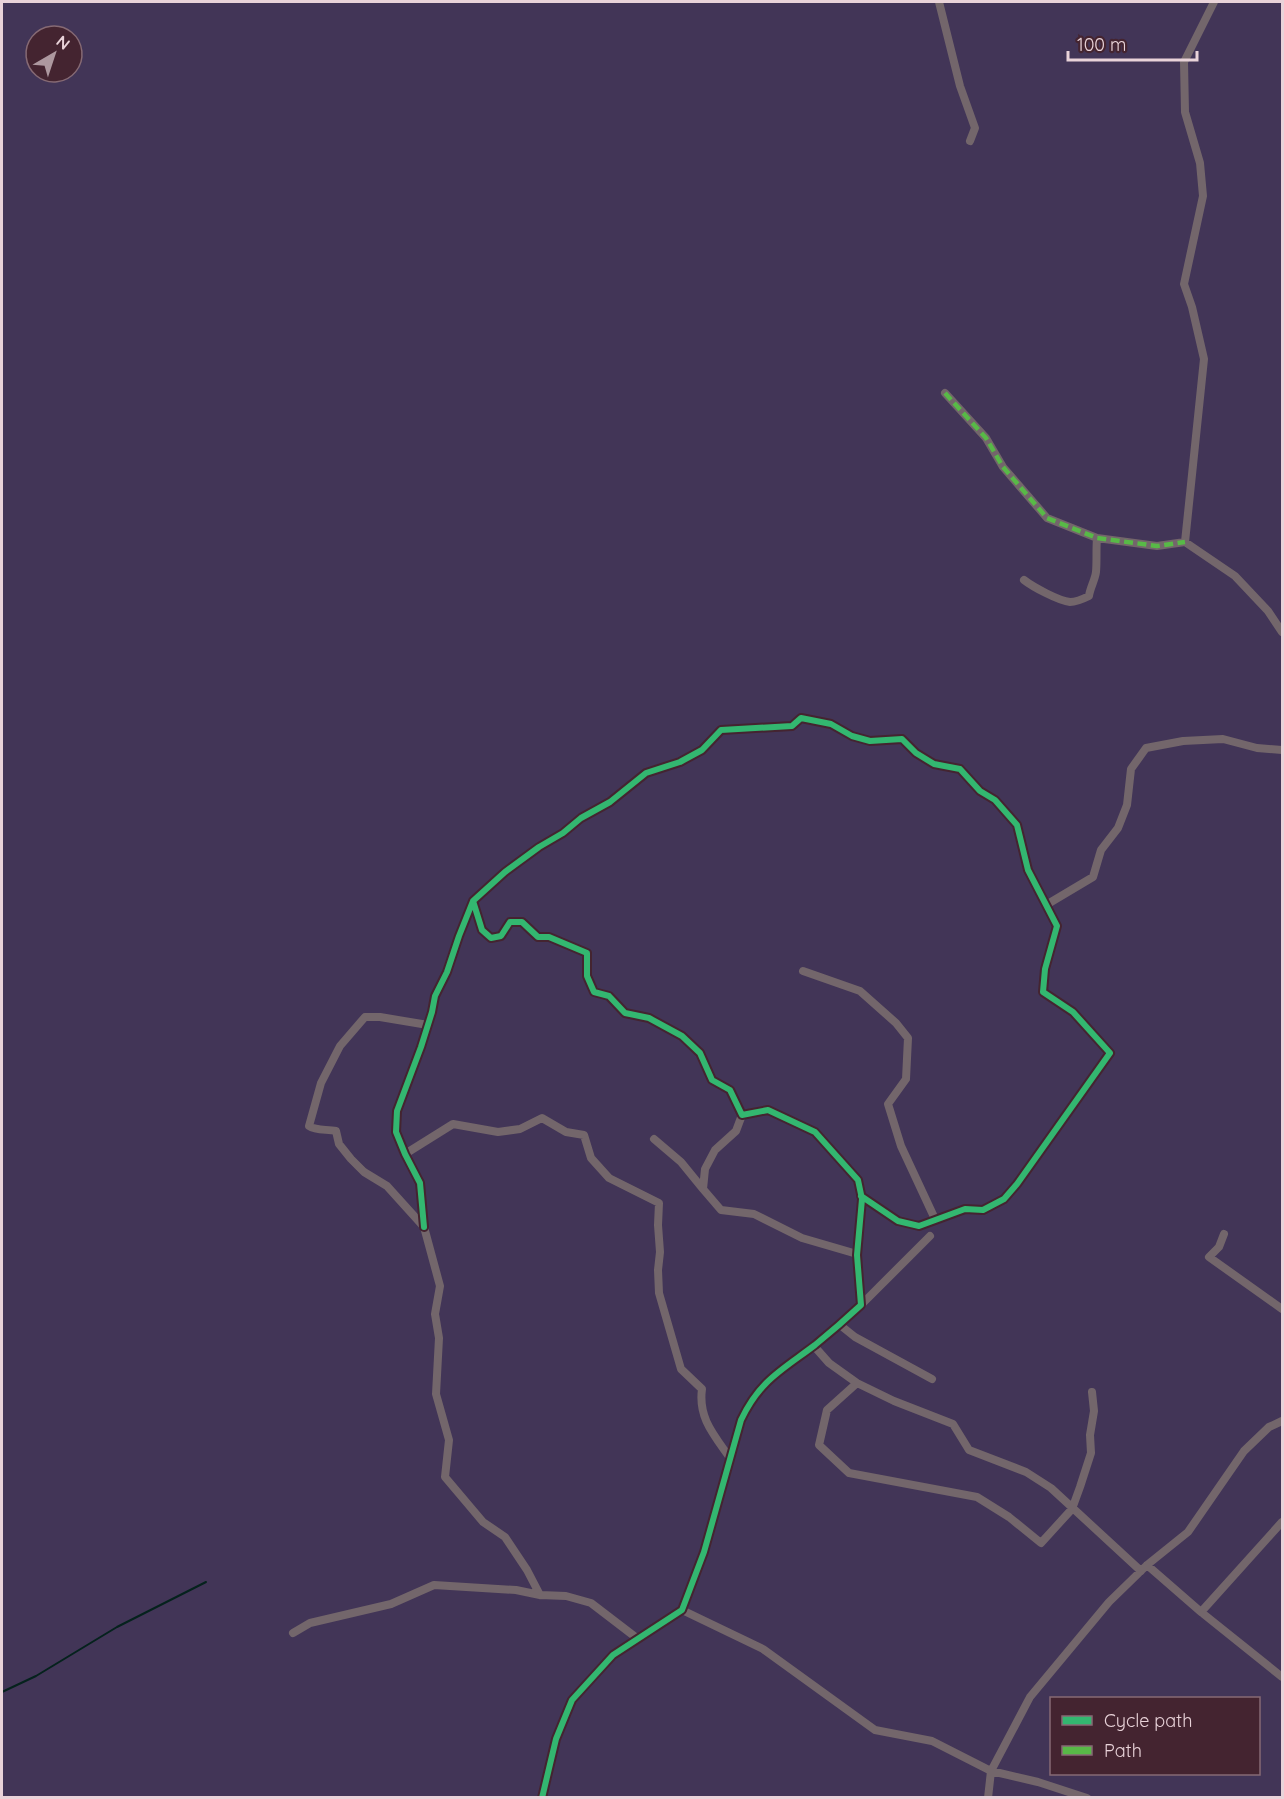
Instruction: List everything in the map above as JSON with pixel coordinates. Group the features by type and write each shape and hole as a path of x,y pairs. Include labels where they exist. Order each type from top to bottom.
{"street":[{"path":"939,2 960,86 975,128 970,141"},
{"path":"1185,542 1204,359 1192,307 1184,284 1203,196 1200,163 1185,112 1184,62 1214,2"},
{"path":"945,393 986,438 1003,467 1047,518 1097,538 1156,546 1185,542 1235,576 1268,611 1282,632"},
{"path":"1024,580 1033,587 1067,602 1078,601 1089,596 1096,574 1097,538"},
{"path":"540,1595 504,1537 483,1522 445,1477 449,1440 436,1394 440,1338 435,1314 440,1286 424,1227 420,1184 396,1132 397,1111 428,1025 435,996 447,972 473,901 505,872 581,818 610,802 646,773 680,762 702,750 721,730 792,726 801,718 831,724 852,736 870,741 902,739 916,753 934,764 960,769 980,791 995,800 1017,825 1028,870 1057,926 1045,969 1042,992 1073,1012 1110,1053 1004,1199 983,1210 965,1209 919,1226 898,1221 861,1196"},
{"path":"1046,905 1093,877 1101,850 1118,828 1127,805 1131,769 1146,748 1183,741 1223,739 1257,748 1282,750"},
{"path":"473,901 482,930 491,938 501,936 510,922 522,922 538,937 549,938 586,954 587,976 594,992 609,996 625,1013 649,1018 682,1036 700,1053 712,1080 730,1090 742,1115 736,1131 715,1150 705,1168 704,1189"},
{"path":"803,970 860,991 896,1023 908,1038 906,1079 888,1104 900,1146 935,1219"},
{"path":"424,1227 387,1186 364,1172 351,1159 339,1144 336,1131 314,1130 309,1126 321,1083 340,1046 365,1017 380,1017 428,1025"},
{"path":"742,1115 768,1110 815,1132 858,1180 861,1196 857,1254 861,1305"},
{"path":"405,1154 453,1124 498,1132 520,1129 542,1118 566,1132 584,1134 591,1158 609,1178 659,1203 659,1293 681,1370 702,1389 700,1403 706,1424 730,1458"},
{"path":"654,1139 681,1162 721,1210 754,1215 802,1238 857,1254"},
{"path":"1224,1234 1219,1247 1209,1257 1282,1309"},
{"path":"542,1797 556,1739 572,1700 613,1655 682,1610 704,1552 741,1420 750,1400 778,1370 840,1325 930,1236"},
{"path":"840,1325 855,1337 932,1379"},
{"path":"814,1346 829,1363 857,1383 894,1401 953,1424 969,1450 1026,1472 1051,1488 1072,1509 1144,1568 1282,1677"},
{"path":"857,1383 827,1410 819,1445 849,1473 977,1497 1009,1517 1041,1543 1072,1509 1091,1453 1090,1435 1094,1411 1092,1392"},
{"path":"988,1797 992,1771 1030,1697 1109,1602 1144,1568 1188,1532 1244,1451 1269,1427 1282,1421"},
{"path":"1201,1612 1282,1522"},
{"path":"293,1633 310,1623 391,1604 434,1585 516,1590 540,1595 566,1596 591,1604 638,1639"},
{"path":"682,1610 763,1649 875,1730 932,1741 992,1771 1087,1797"}],"shaded area":[{"path":"2,2 1282,2 1282,1797 2,1797"}],"waterway":[{"path":"2,1692 36,1676 117,1627 206,1582"}],"marked path":[{"path":"945,393 986,438 1003,467 1047,518 1097,538 1157,546 1185,542"}],"cycle path":[{"path":"424,1227 420,1183 396,1132 397,1111 421,1047 435,996 447,972 473,901 505,872 563,833 581,818 610,802 646,773 680,762 702,750 721,730 792,726 801,718 831,724 852,736 870,741 902,739 916,753 934,764 960,769 980,791 995,800 1017,825 1028,870 1057,926 1045,969 1043,992 1073,1012 1110,1053 1004,1199 983,1210 965,1209 919,1226 898,1221 861,1196"},
{"path":"473,901 482,930 491,938 501,936 510,922 522,922 538,937 549,937 587,953 587,976 594,992 609,996 625,1013 649,1018 682,1036 700,1053 712,1080 730,1090 742,1115 768,1110 815,1132 858,1180 862,1199 857,1255 861,1305 764,1385 748,1406 741,1420 704,1552 682,1610 613,1655 572,1700 556,1739 542,1798"}]}
